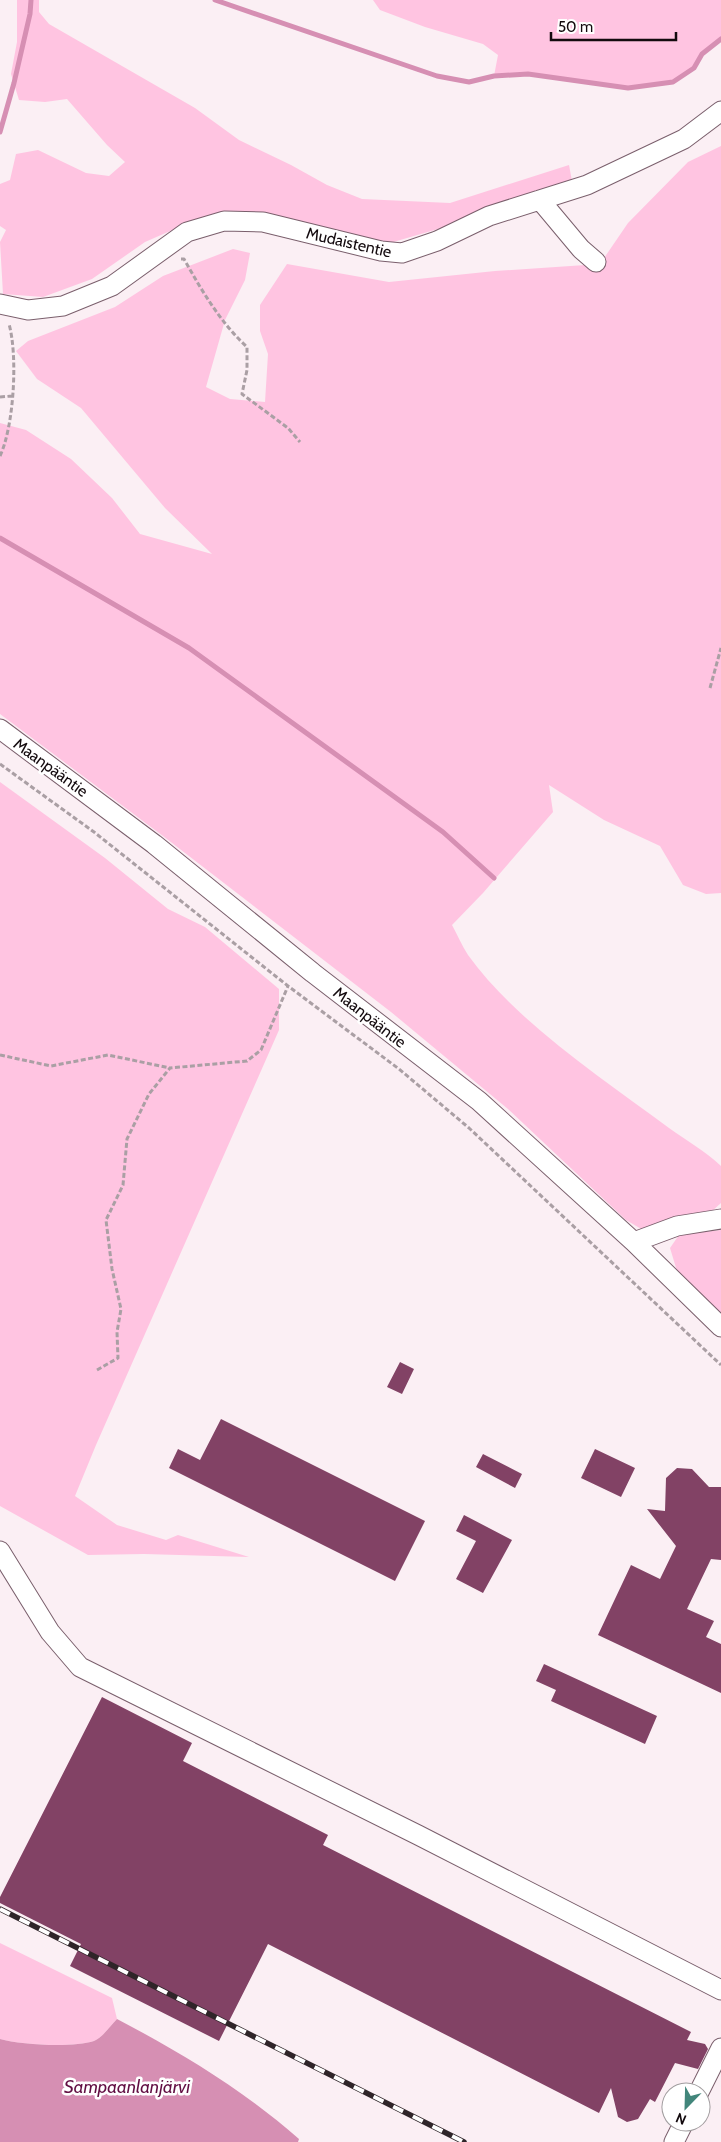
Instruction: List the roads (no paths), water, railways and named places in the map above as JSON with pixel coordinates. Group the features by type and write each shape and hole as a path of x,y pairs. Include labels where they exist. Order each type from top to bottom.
{"street":[{"name":"Mudaistentie","path":"2,305 28,310 62,306 112,286 187,232 224,221 263,222 381,251 402,254 437,242 489,216 587,185 684,139 721,111"},
{"path":"540,200 575,242 596,262"},
{"name":"Maanpääntie","path":"0,729 154,844 479,1102 634,1242 721,1327"},
{"path":"634,1242 677,1226 721,1219"},
{"path":"0,1551 50,1632 80,1667 418,1835 721,1990"},
{"path":"704,2082 721,2048"}],"water":[{"name":"Sampaanlanjärvi","path":"117,2019 165,2045 234,2088 278,2121 299,2139 298,2142 0,2142 0,2039 47,2045 85,2043 100,2037"}],"waterway":[{"path":"0,132 14,83 30,14 31,0"},
{"path":"215,0 437,76 469,82 494,76 528,74 628,88 673,82 694,68 702,54 721,39"},
{"path":"0,538 189,648 443,832 494,878"}],"railway":[{"path":"0,1909 464,2142"}]}
